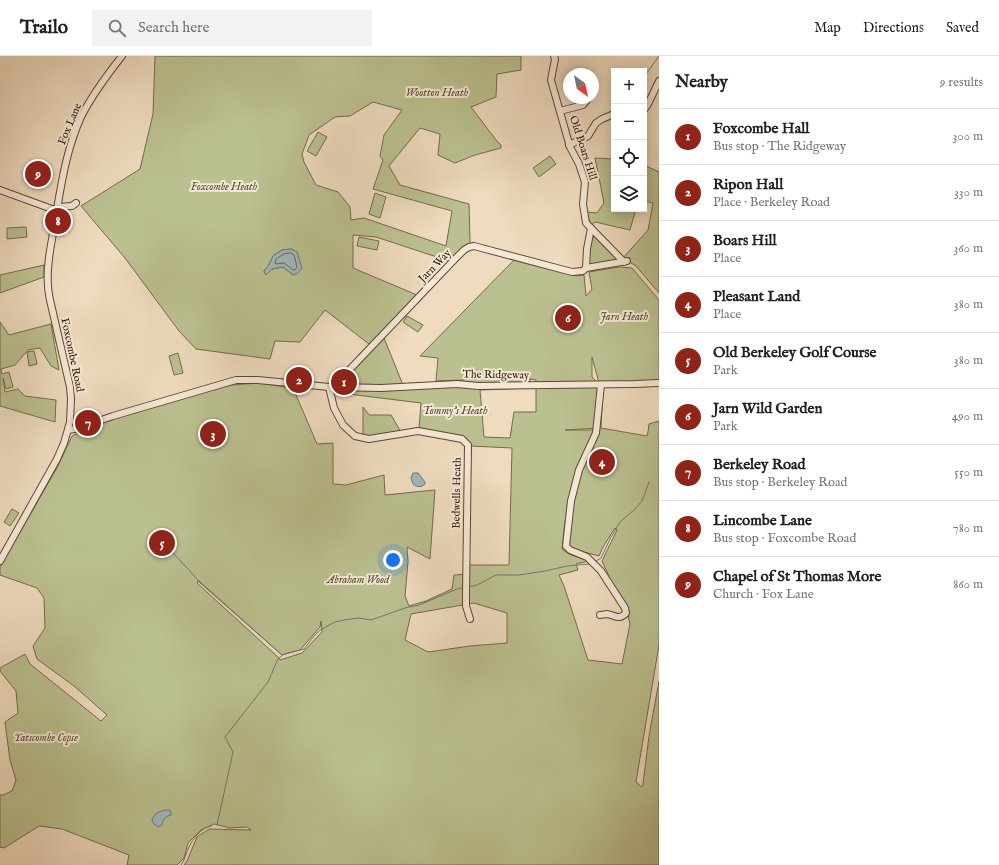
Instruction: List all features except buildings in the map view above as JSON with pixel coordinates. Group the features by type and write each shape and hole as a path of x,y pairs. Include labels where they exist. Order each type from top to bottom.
{"street":[{"name":"Fox Lane","path":"57,208 67,157 81,119 93,97 122,56"},
{"name":"Old Boars Hill","path":"554,56 555,58 551,80 569,145 579,164 585,182 583,208 586,223 591,228"},
{"path":"647,105 659,81"},
{"path":"560,111 584,104"},
{"path":"569,145 588,136 596,124 602,119 611,115"},
{"path":"0,190 52,209 72,206 76,203"},
{"name":"Foxcombe Road","path":"0,561 52,470 68,430 71,411 70,387 48,286 48,269 57,208"},
{"path":"591,228 626,262 586,268 587,249 591,228"},
{"name":"Jarn Way","path":"331,387 454,260 469,247 474,246 572,272 583,271 586,268"},
{"name":"The Ridgeway","path":"68,430 75,430 113,416 236,380 258,380 331,387 381,388 457,384 478,386 659,383"},
{"path":"600,615 607,614 619,617 626,613 625,608 601,571 587,558 570,550 566,546 571,501 579,470 596,433 601,385"},
{"name":"Bedwells Heath","path":"331,387 334,408 343,425 354,436 370,439 418,431 462,439 468,445 466,606 470,619"}],"green space":[{"name":"Foxcombe Heath","path":"155,56 521,56 521,70 497,74 496,97 471,107 501,145 501,148 475,155 455,163 438,155 440,134 420,128 389,166 400,185 469,204 471,249 455,263 376,237 353,235 353,268 417,295 369,344 325,310 300,342 275,341 270,359 196,349 179,331 125,258 81,206 140,169 153,114","holes":["373,102 402,110 384,135 380,156 383,160 373,189 452,211 446,246 364,218 351,220 350,207 338,192 316,185 304,162 302,154 309,135 335,117 350,116","292,249 293,275 283,267 272,269 266,275 264,271 269,265 273,256 282,250"]},
{"path":"318,132 327,137 316,156 307,151"},
{"path":"550,156 556,164 539,177 533,168"},
{"path":"595,158 611,159 611,212 635,212 630,230 595,222 591,225 586,212 597,213 604,203"},
{"path":"647,166 659,172 659,293 636,266 623,258 648,230 653,203 647,202"},
{"path":"375,193 386,197 380,218 369,214"},
{"path":"26,227 27,237 7,239 7,228"},
{"path":"595,235 619,259 591,265 589,262 590,242"},
{"path":"359,237 379,241 377,250 357,246"},
{"path":"515,259 571,273 576,276 584,275 586,296 592,289 589,272 619,267 632,268 659,300 659,381 599,383 592,357 592,377 603,388 601,428 647,436 649,424 659,421 659,645 636,782 642,787 659,681 659,865 184,865 197,837 209,829 251,830 247,827 230,828 214,824 201,830 188,843 184,858 177,865 127,865 129,855 62,829 39,826 4,848 0,847 0,795 12,791 16,780 10,760 5,722 18,713 16,691 0,671 0,668 25,654 30,664 101,721 107,715 74,686 37,659 33,646 45,628 44,598 37,588 0,575 0,567 58,466 72,436 113,418 202,392 232,385 259,383 293,388 317,444 333,443 333,484 346,485 384,475 385,495 435,490 430,559 407,547 408,562 405,596 409,606 426,601 452,589 454,575 469,574 469,565 509,565 512,448 470,446 465,439 419,428 421,403 332,392 334,389 464,387 464,380 436,381 438,358 420,356","holes":["530,379 536,380 536,412 514,412 510,438 484,437 480,390 531,388","600,428 580,470 573,498 569,546 572,549 599,556 615,528 617,530 602,561 609,576 607,577 625,603 630,624 622,664 588,660 559,575 578,570 576,564 589,561 569,554 562,549 565,522 573,485 595,430 565,430","198,581 282,655 300,650 320,627 321,621 322,632 302,653 280,660 197,583","474,603 507,613 507,643 470,646 428,652 405,640 411,614"]},
{"path":"44,265 44,277 0,293 0,275"},
{"path":"407,316 423,325 418,332 403,322"},
{"path":"0,322 9,335 51,324 59,370 51,366 40,348 28,350 15,365 1,369 2,374 9,372 13,387 6,389 3,378 5,392 18,389 25,396 56,400 55,422 0,406"},
{"path":"384,338 403,385 350,384 347,382 346,378"},
{"path":"34,351 37,364 29,366 27,352"},
{"path":"178,353 183,373 174,375 169,356"},
{"path":"363,407 369,415 391,415 401,432 376,436 363,436"},
{"path":"12,509 19,513 10,526 4,522"}],"water":[{"path":"292,249 297,252 302,268 298,273 293,275 283,267 272,269 266,275 264,271 269,265 273,256 282,250"},
{"path":"413,473 418,473 425,484 419,487 413,484 411,478"},
{"path":"165,810 170,810 171,815 165,818 162,825 158,827 152,821 153,817"}],"waterway":[{"path":"647,73 659,56"},
{"path":"596,561 601,558 620,522 642,501 649,482"},
{"path":"162,541 199,581 282,655"},
{"path":"468,587 477,585 496,575 519,575 567,566 589,564"},
{"path":"217,825 233,752 225,737 268,682 278,659 284,654 304,649 320,630 335,622 358,618 371,620 405,608 419,605 457,589 463,588"},
{"path":"181,865 195,837 201,831 211,826"}],"place":[{"name":"Chapel of St Thomas More","path":"38,174"},
{"name":"Lincombe Lane","path":"58,221"},
{"name":"Jarn Wild Garden","path":"568,318"},
{"name":"Ripon Hall","path":"299,380"},
{"name":"Foxcombe Hall","path":"344,382"},
{"name":"Berkeley Road","path":"88,423"},
{"name":"Boars Hill","path":"213,434"},
{"name":"Pleasant Land","path":"602,462"},
{"name":"Old Berkeley Golf Course","path":"162,543"}],"park label":[{"name":"Wootton Heath","path":"437,93"},
{"name":"Jarn Heath","path":"624,317"},
{"name":"Tommy's Heath","path":"455,411"},
{"name":"Abraham Wood","path":"358,580"},
{"name":"Yatscombe Copse","path":"46,738"}]}
